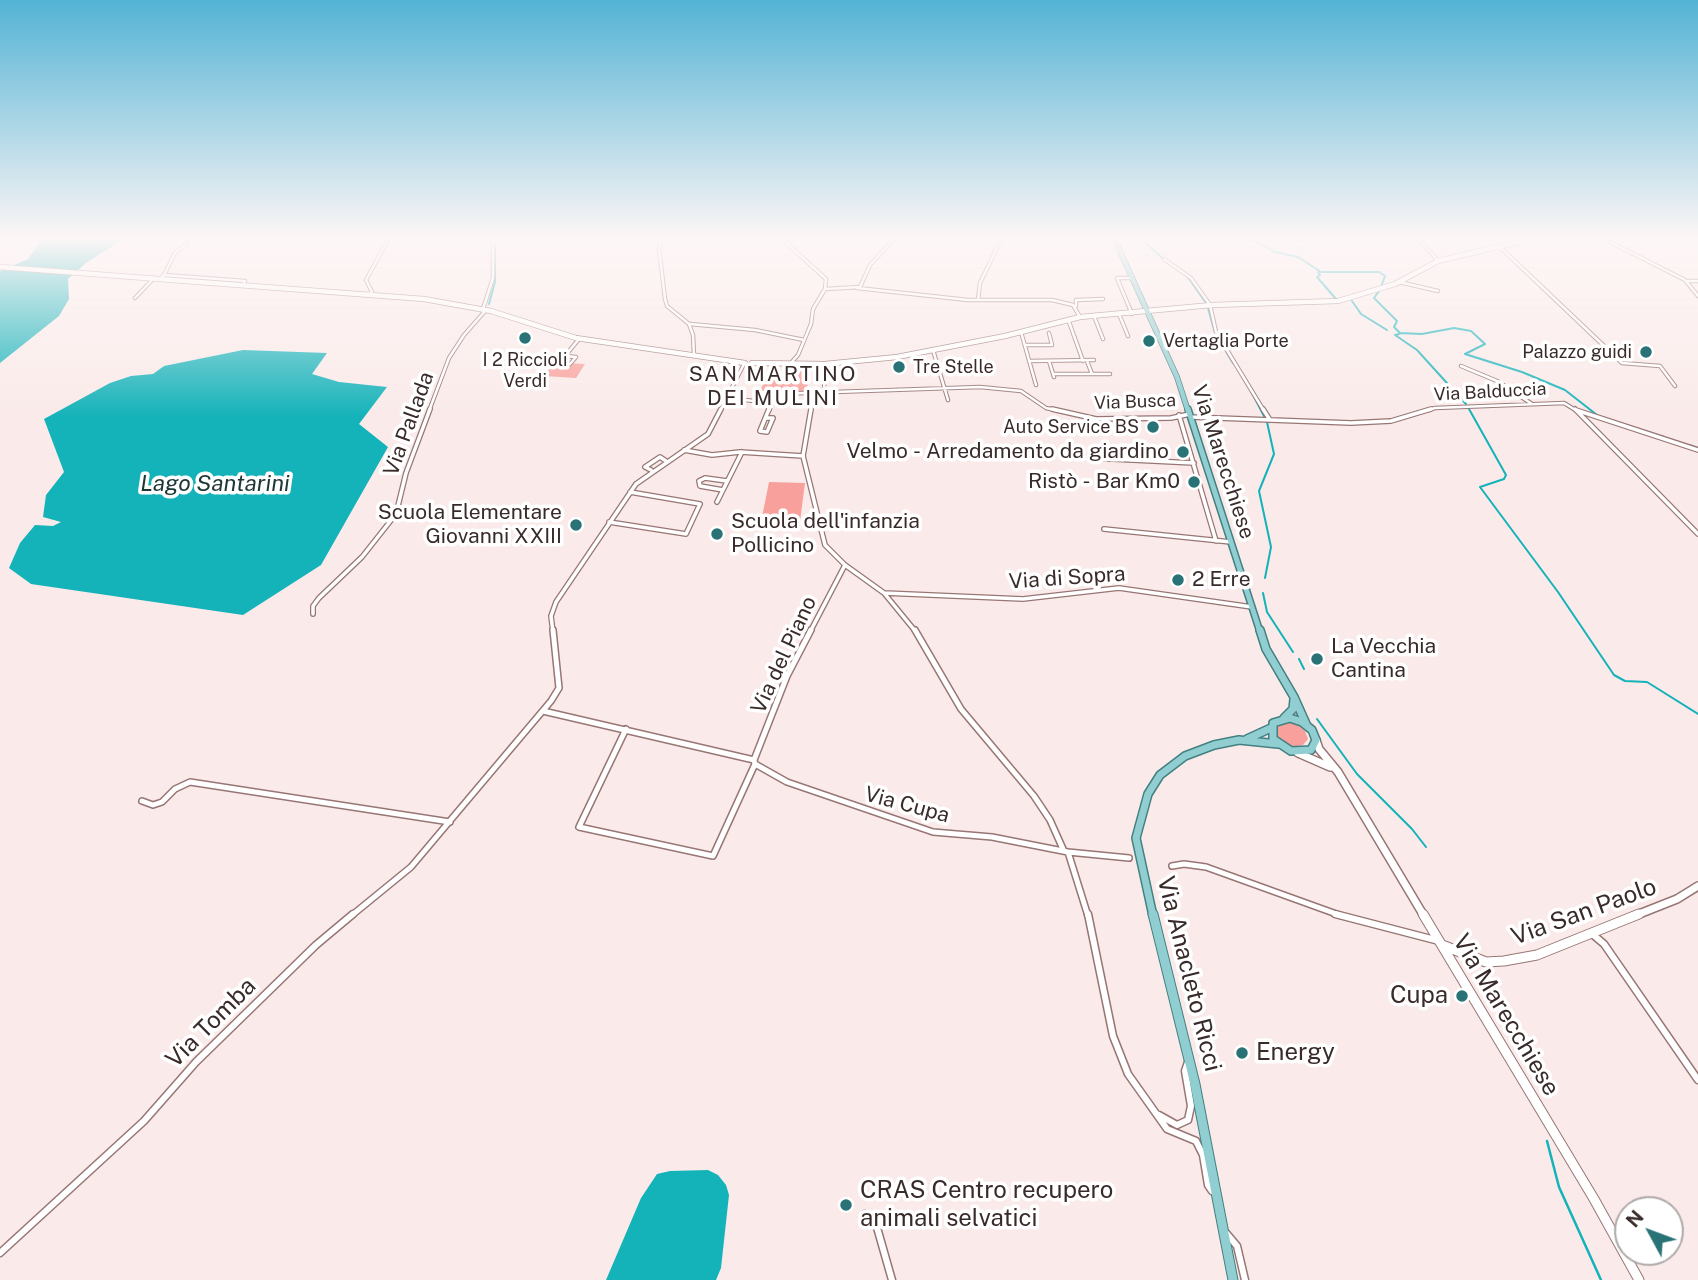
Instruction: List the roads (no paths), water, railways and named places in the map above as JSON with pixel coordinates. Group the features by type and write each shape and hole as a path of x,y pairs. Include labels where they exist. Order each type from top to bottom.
{"main road":[{"path":"405,298 485,309 579,339 747,364 825,364 878,359 1021,332 1080,317 1210,305 1273,305 1353,298"},
{"name":"Via Marecchiese","path":"1142,298 1190,415 1266,649 1294,697 1307,726"},
{"path":"1134,313 1151,319"},
{"path":"1294,697 1293,709 1270,728 1278,744 1322,762 1338,772"},
{"path":"1284,718 1307,726 1316,740 1311,750 1298,752"},
{"name":"Via Anacleto Ricci","path":"1233,1280 1220,1201 1189,1058 1139,860 1136,838 1147,793 1160,775 1172,765 1199,749 1245,740 1270,728"},
{"name":"Via Anacleto Ricci","path":"1245,740 1278,744"},
{"name":"Via Marecchiese","path":"1316,740 1323,755 1338,772 1594,1199 1639,1280"},
{"name":"Via San Paolo","path":"1440,943 1486,962 1537,955 1677,899 1698,886"}],"street":[{"path":"485,309 488,298"},
{"path":"666,298 667,306 689,324 694,335 694,355"},
{"path":"790,364 798,355 813,309 820,298"},
{"path":"955,298 1052,300 1076,307"},
{"path":"1127,298 1134,313"},
{"path":"1205,298 1210,305 1216,332 1270,420"},
{"path":"1553,298 1622,363 1661,366 1675,386"},
{"path":"1080,317 1076,300 1103,299"},
{"name":"Via Pallada","path":"313,614 313,606 319,598 362,557 395,514 449,358 485,309"},
{"path":"1119,314 1128,336"},
{"path":"1094,316 1102,339"},
{"path":"1068,319 1092,374"},
{"path":"689,324 755,330 804,340"},
{"path":"1021,332 1035,386"},
{"path":"1026,345 1052,345 1049,333"},
{"path":"570,364 576,357 565,356 579,339"},
{"path":"933,350 948,400"},
{"path":"1029,360 1094,360"},
{"path":"1049,361 1053,376 1110,374"},
{"name":"Via Tomba","path":"0,1253 144,1121 197,1062 316,946 411,867 450,822 559,688 552,628 554,607 609,522 629,492 652,470 708,434 740,371 747,364"},
{"path":"824,393 825,364"},
{"path":"1461,366 1497,381 1532,404"},
{"name":"Via Busca","path":"772,403 776,394 980,387 1013,389 1025,393 1046,408 1096,419 1171,418 1190,415"},
{"path":"812,394 810,426 803,456 825,545 845,565 884,593 921,638 961,709 1034,796 1050,820 1065,850 1091,925 1114,1036 1128,1074 1155,1113 1174,1134 1196,1141 1203,1155 1208,1185 1220,1201"},
{"path":"727,398 772,403 765,418"},
{"name":"Via Balduccia","path":"1190,415 1380,422 1435,408 1564,403 1576,410 1698,534"},
{"path":"1576,410 1698,450"},
{"path":"1179,415 1216,541"},
{"path":"683,450 712,455 742,452 803,456"},
{"path":"717,502 742,452"},
{"name":"Via Tomba","path":"652,470 646,466 660,457 667,461"},
{"path":"1092,458 1194,463"},
{"path":"723,489 700,486 699,481 705,478 727,481"},
{"path":"609,522 686,534 700,504 629,492"},
{"path":"1104,529 1231,542"},
{"name":"Via del Piano","path":"626,729 579,827 713,856 754,762 787,676 845,565"},
{"name":"Via di Sopra","path":"884,593 1023,599 1119,588 1252,607"},
{"name":"Via Cupa","path":"543,710 754,762 817,794 933,832 1129,858"},
{"path":"142,801 153,805 162,802 174,789 190,782 450,822"},
{"path":"1172,866 1184,864 1206,867 1331,913 1440,943"},
{"path":"1591,933 1604,944 1698,1080"},
{"path":"1155,1113 1177,1125 1188,1120 1191,1106 1185,1071 1189,1058"},
{"path":"865,1214 876,1224 892,1280"},
{"path":"1225,1231 1237,1247 1245,1280"}],"water":[{"path":"0,298 69,298 59,316 0,363"},
{"name":"Lago Santarini","path":"243,350 327,353 312,374 339,382 387,387 359,424 388,447 321,565 243,615 31,584 9,568 20,543 35,525 53,526 61,522 43,517 46,495 64,472 44,419 110,383 131,376 153,374 164,366"},
{"path":"708,1170 718,1175 726,1185 729,1195 721,1268 716,1280 606,1280 641,1198 657,1174"}],"waterway":[{"path":"489,304 491,298"},
{"path":"1202,298 1206,303"},
{"path":"1374,298 1397,321 1394,327 1400,333 1422,334 1454,328 1471,331 1485,344 1465,354 1522,372 1565,390 1597,415"},
{"path":"1352,301 1361,314 1387,330"},
{"path":"1208,308 1215,333 1233,363"},
{"path":"1399,334 1395,335 1417,350 1466,404"},
{"path":"1251,391 1265,418"},
{"path":"1469,409 1506,475 1504,479 1480,487 1558,592 1614,675 1625,681 1647,682 1698,714"},
{"path":"1265,578 1271,547 1259,491 1274,454 1267,422"},
{"path":"1626,425 1664,437"},
{"path":"1689,445 1698,448"},
{"path":"1263,593 1267,612 1293,652"},
{"path":"1299,659 1304,669"},
{"path":"1317,719 1357,774 1412,829 1426,847"},
{"path":"1547,1141 1559,1187 1601,1280"}],"place":[{"name":"I 2 Riccioli Verdi","path":"525,338"},
{"name":"Vertaglia Porte","path":"1149,341"},
{"name":"Palazzo guidi","path":"1646,352"},
{"name":"Tre Stelle","path":"899,367"},
{"name":"Auto Service BS","path":"1153,427"},
{"name":"Velmo - Arredamento da giardino","path":"1183,452"},
{"name":"Ristò - Bar Km0","path":"1194,482"},
{"name":"Scuola Elementare Giovanni XXIII","path":"576,525"},
{"name":"Scuola dell'infanzia Pollicino","path":"717,534"},
{"name":"2 Erre","path":"1178,580"},
{"name":"La Vecchia Cantina","path":"1317,659"},
{"name":"Cupa","path":"1462,996"},
{"name":"Energy","path":"1242,1053"},
{"name":"CRAS Centro recupero animali selvatici","path":"846,1205"}],"district":[{"name":"SAN MARTINO DEI MULINI","path":"773,387"}]}
